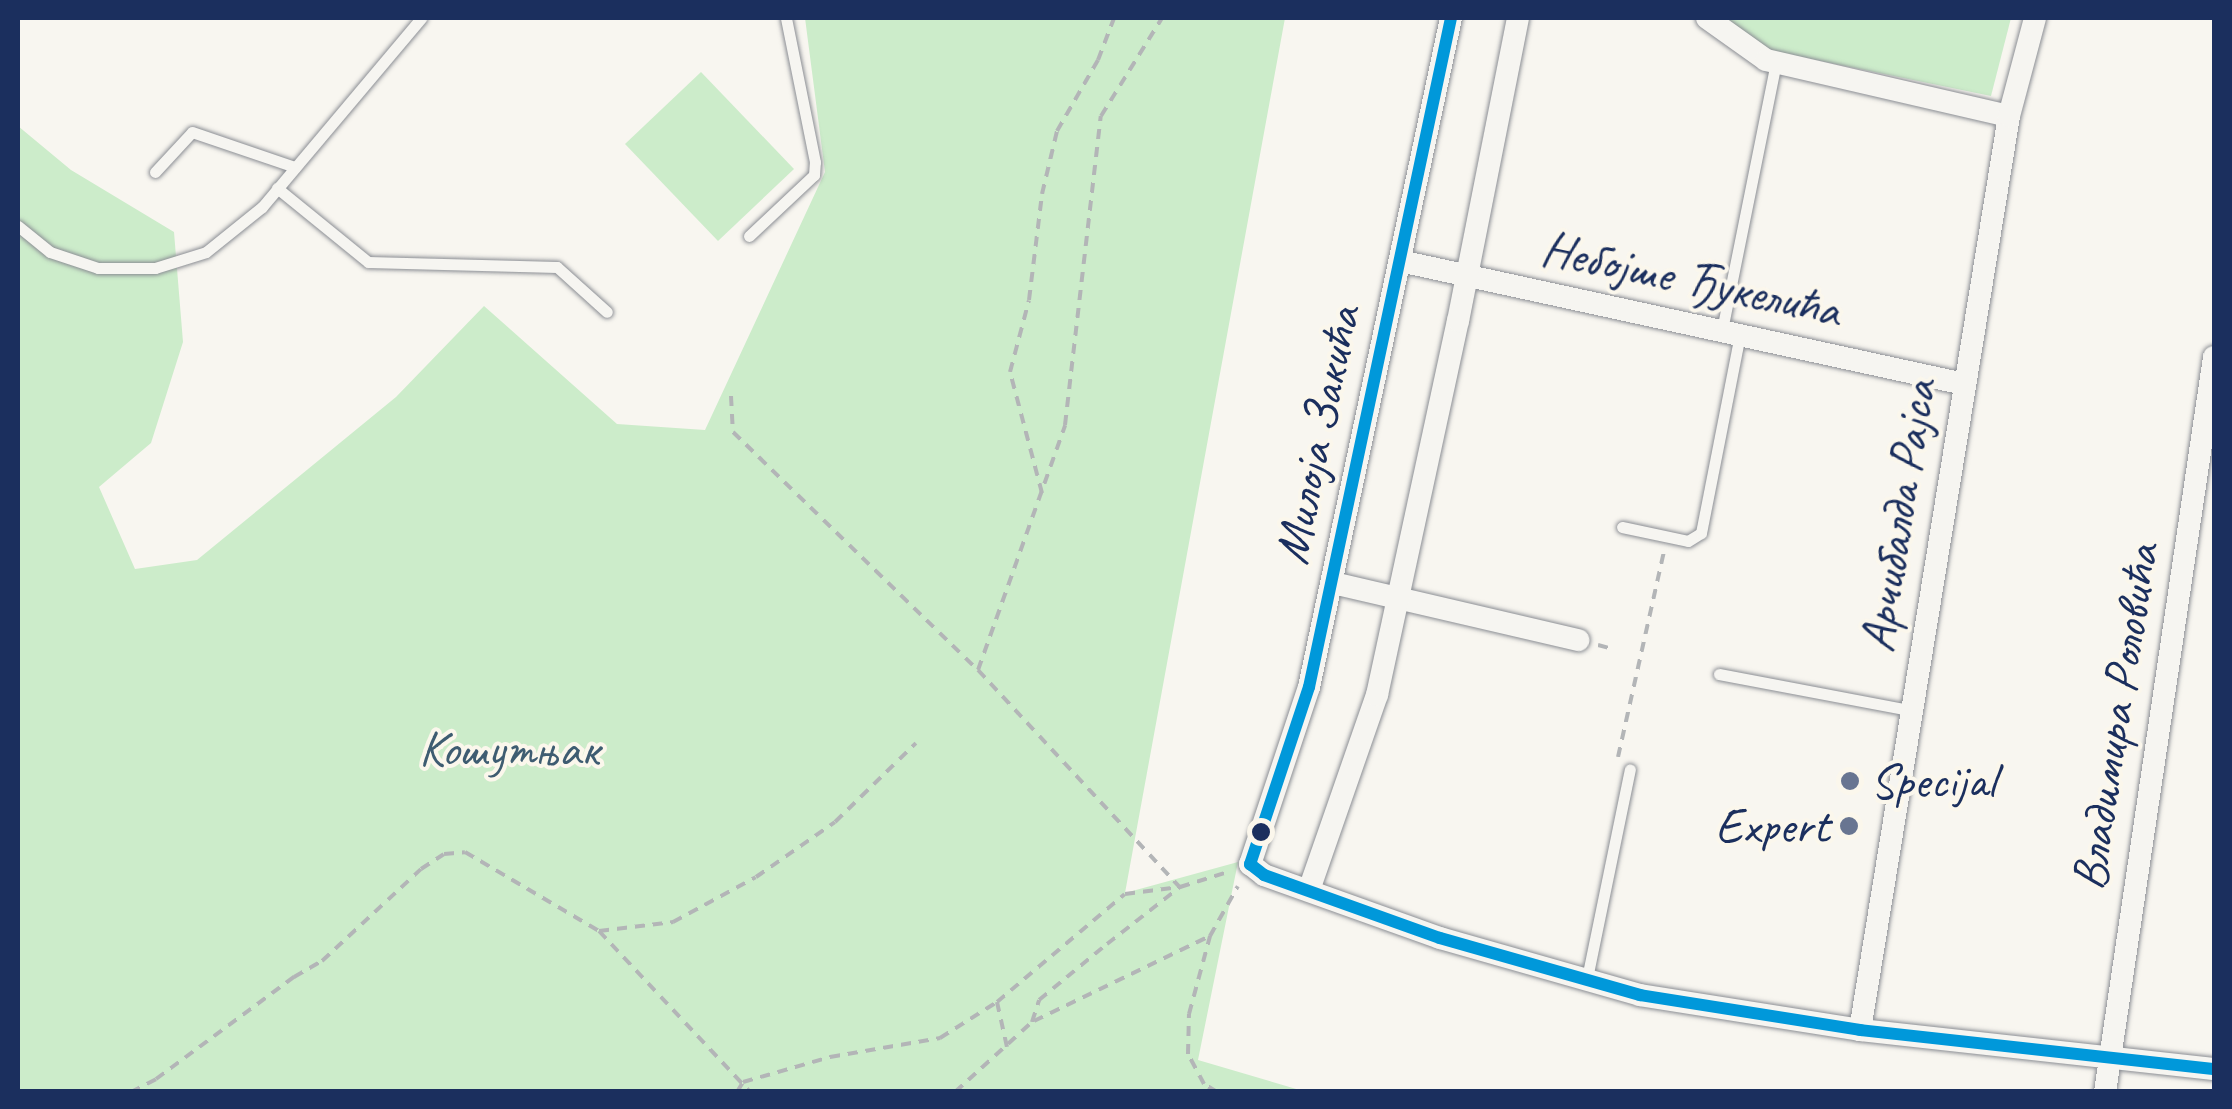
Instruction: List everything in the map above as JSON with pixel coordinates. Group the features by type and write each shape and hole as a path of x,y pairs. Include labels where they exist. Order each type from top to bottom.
{"street":[{"name":"Милоја Закића","path":"1250,864 1295,740 1332,583 1451,18"},
{"path":"1309,890 1377,695 1518,18"},
{"path":"1707,18 1754,54 1776,63 2010,116"},
{"name":"Арчибалда Рајса","path":"1860,1030 2010,116 2035,18"},
{"name":"Небојше Ђукелића","path":"1400,261 1964,384"},
{"name":"Владимира Роловића","path":"2105,1092 2214,357"},
{"path":"1332,583 1578,640"},
{"path":"1250,864 1264,876 1471,948 1586,982 1743,1014 2214,1070"}],"lane":[{"path":"18,226 50,252 98,268 155,268 216,246 277,188 421,18"},
{"path":"749,236 814,176 815,162 786,18"},
{"path":"1622,527 1688,541 1701,532 1776,63"},
{"path":"155,172 192,132 295,167"},
{"path":"277,188 368,262 558,267 608,312"},
{"path":"1719,674 1914,711"},
{"path":"1586,982 1630,769"}],"path":[{"path":"1042,494 1010,372 1029,300 1042,194 1056,132 1098,60 1114,18"},
{"path":"978,670 1065,425 1101,116 1162,18"},
{"path":"731,396 732,432 978,670 1180,887"},
{"path":"1630,769 1616,763 1666,536"},
{"path":"599,931 674,922 756,878 835,822 916,743"},
{"path":"131,1092 156,1079 294,976 322,962 421,869 444,854 464,852 599,931 750,1092"},
{"path":"737,1092 743,1082 830,1057 940,1038 997,1002 1125,894 1180,887 1250,864"},
{"path":"1217,1092 1204,1084 1188,1054 1189,1014 1210,936 1250,864"},
{"path":"1032,1022 1039,1000 1180,887"},
{"path":"955,1092 1032,1022 1210,936"},
{"path":"997,1002 1007,1047"}],"green space":[{"name":"Кошутњак","path":"805,18 1285,18 1125,893 1238,862 1198,1060 1303,1091 18,1091 18,126 71,170 174,232 183,342 151,443 99,487 135,569 197,560 396,397 484,306 617,424 705,430 825,172"},
{"path":"1723,18 2011,18 1991,96 1772,51"},
{"path":"701,72 794,169 718,241 625,144"}],"transit line":[{"path":"1451,18 1309,687 1250,864 1264,875 1440,938 1640,995 1860,1030 2214,1069"}],"place":[{"name":"Specijal","path":"1850,781"},
{"name":"Expert","path":"1849,826"}]}
